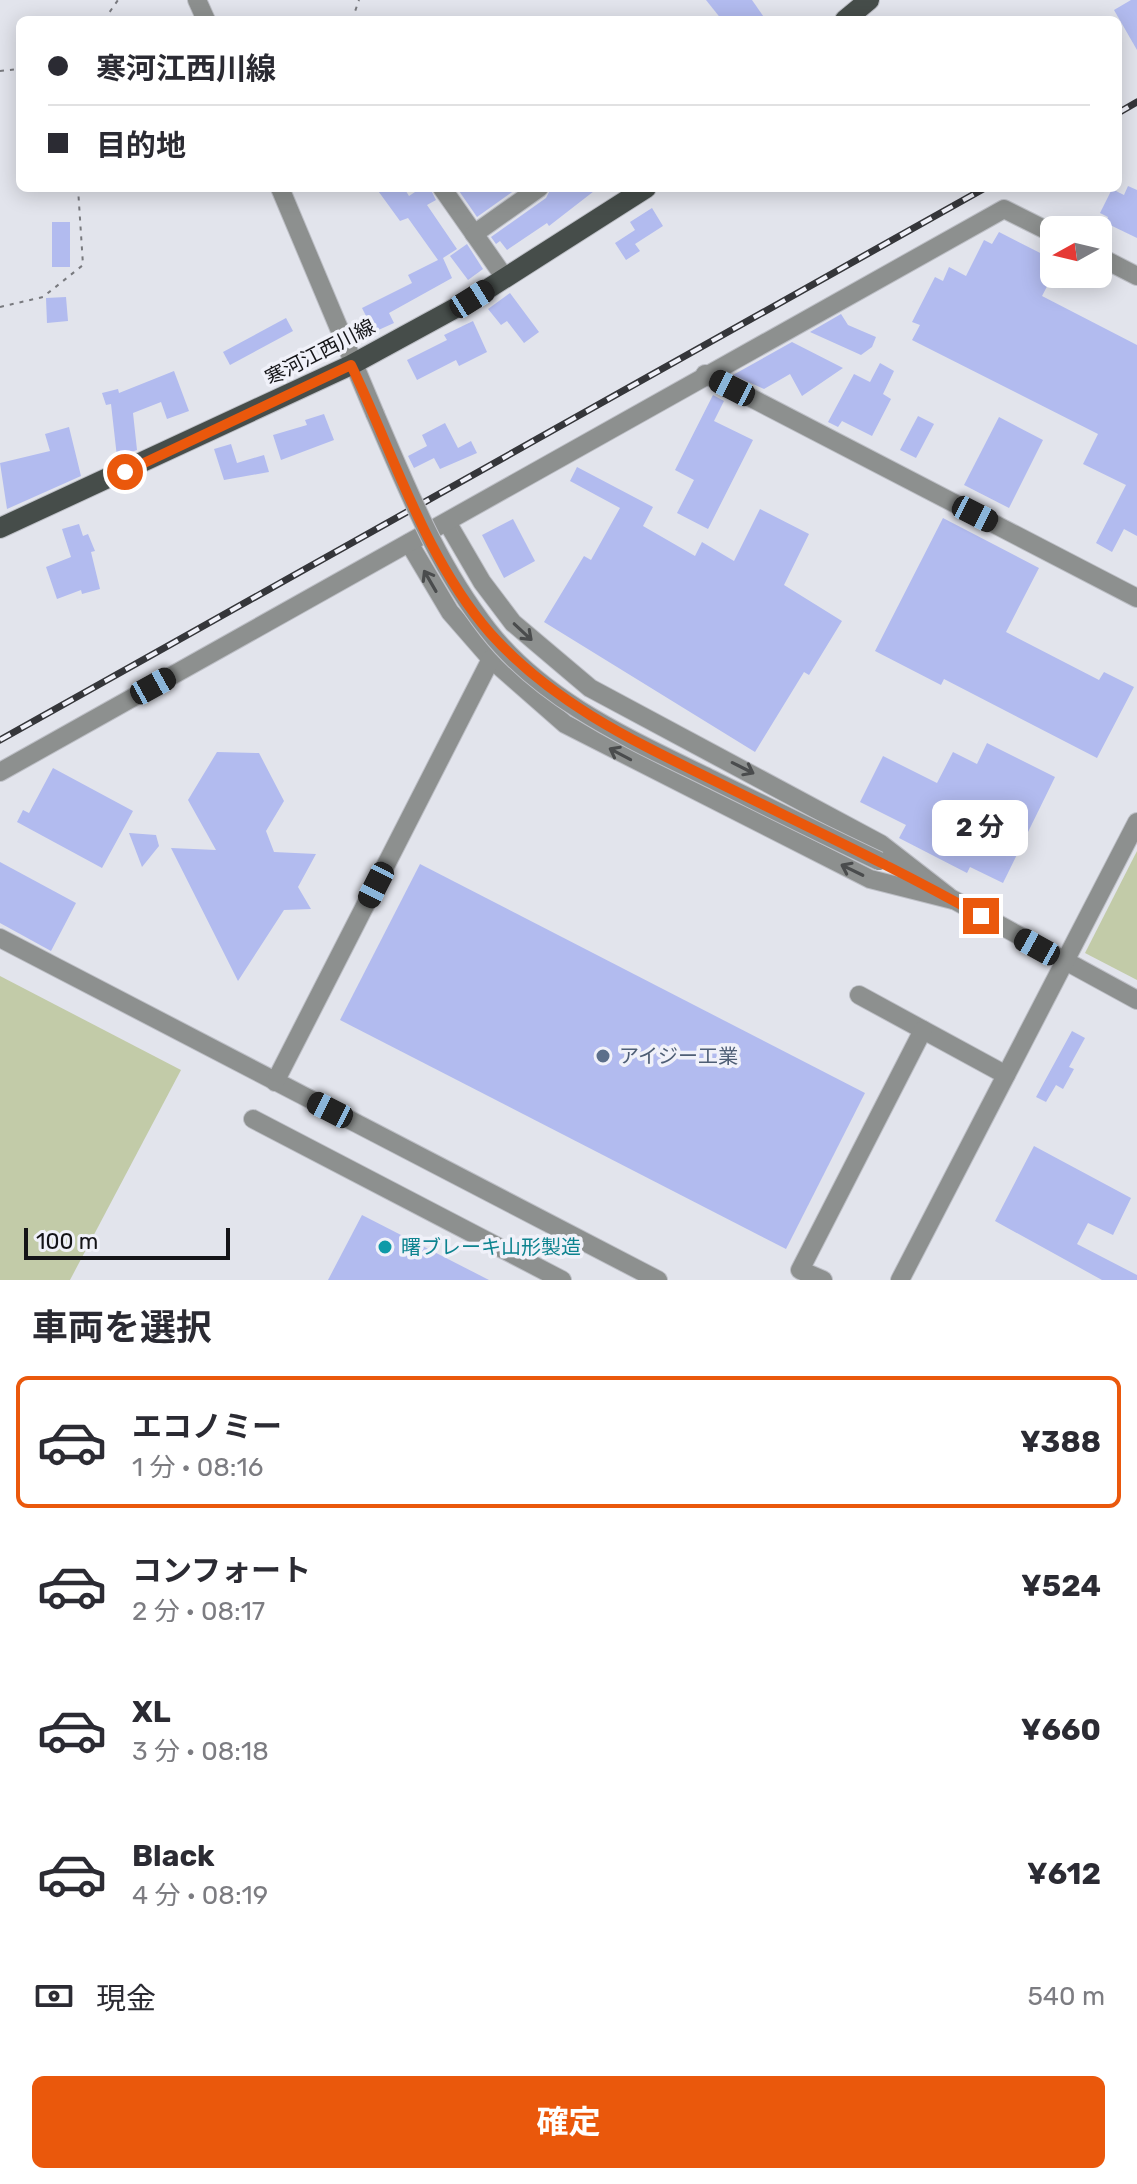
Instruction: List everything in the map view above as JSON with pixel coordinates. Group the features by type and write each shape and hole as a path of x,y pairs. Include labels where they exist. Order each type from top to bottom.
{"main road":[{"path":"850,16 869,0"},
{"name":"寒河江西川線","path":"0,528 351,365 505,278 640,192"}],"street":[{"path":"282,192 351,365 431,545 489,632 530,673 570,704 635,741 879,861 1137,1000"},
{"path":"445,192 505,278"},
{"path":"474,234 533,192"},
{"path":"0,772 1004,209 1040,227"},
{"path":"1112,263 1137,276"},
{"path":"705,374 1137,598"},
{"path":"447,522 482,582 513,623 590,688 881,844 953,900"},
{"path":"409,543 450,612 491,659 565,724 870,879 953,900"},
{"path":"275,1082 491,659"},
{"path":"900,1280 1137,822"},
{"path":"0,938 658,1280"},
{"path":"859,995 1006,1075"},
{"path":"823,1280 800,1270 923,1030"},
{"path":"253,1119 562,1280"}],"path":[{"path":"0,307 43,297 83,265 78,192"}],"green space":[{"path":"1137,851 1137,980 1085,953"},
{"path":"0,976 181,1070 70,1280 0,1280"}],"building":[{"path":"706,0 752,0 763,16 719,16"},
{"path":"1137,0 1137,50 1122,24 1122,16 1117,16 1114,10"},
{"path":"1128,186 1137,190 1137,238 1112,226 1112,216 1100,213 1110,192 1124,195"},
{"path":"379,192 406,192 409,196 415,192 432,192 436,200 427,205 457,249 443,258 452,278 389,313 394,323 374,332 362,308 412,283 408,275 438,260 408,218 400,221"},
{"path":"460,192 512,192 477,217"},
{"path":"549,192 593,192 549,226 547,223 507,250 500,241 496,244 491,237 546,198"},
{"path":"652,208 663,226 635,244 640,251 626,260 615,243 635,230 630,222"},
{"path":"52,222 70,222 70,267 52,267"},
{"path":"999,232 1040,253 1040,288 1046,288 1042,296 1137,345 1137,536 1124,529 1112,552 1096,543 1126,485 1083,464 1098,434 912,340 920,325 912,322 935,277 943,281 949,267 966,276 984,240 992,244"},
{"path":"467,244 483,269 468,280 450,256"},
{"path":"510,293 539,332 524,343 507,321 501,325 488,309"},
{"path":"66,297 68,321 47,323 46,298"},
{"path":"841,314 848,325 876,337 872,347 861,355 810,332"},
{"path":"286,318 293,331 230,365 223,352"},
{"path":"473,321 487,352 459,366 456,360 417,380 407,360 447,340 444,335"},
{"path":"792,342 843,368 802,396 790,374 764,389 733,375"},
{"path":"880,363 894,371 883,394 891,399 872,436 842,421 838,427 828,422 854,374 870,382"},
{"path":"174,371 189,411 167,419 161,402 133,413 137,450 117,457 111,404 106,405 102,393 118,389 119,393"},
{"path":"713,395 724,401 714,421 753,440 708,529 677,513 694,480 675,470"},
{"path":"324,414 334,440 281,460 273,435 307,425 305,420"},
{"path":"918,416 934,424 916,458 900,450"},
{"path":"999,417 1043,440 1009,508 964,485"},
{"path":"445,423 458,448 471,441 477,453 440,469 434,458 414,468 408,456 427,446 422,435"},
{"path":"69,427 81,476 7,509 0,463 50,451 45,434"},
{"path":"231,444 237,463 264,455 269,472 224,480 214,449"},
{"path":"577,467 653,507 643,526 695,556 702,542 734,561 760,509 809,534 784,585 842,621 809,675 804,672 755,752 544,622 584,556 591,560 620,508 570,481"},
{"path":"943,518 1039,568 1006,632 1099,680 1104,672 1134,687 1097,758 944,679 941,685 875,651"},
{"path":"513,519 535,561 504,578 482,535"},
{"path":"79,524 83,536 88,534 95,551 91,552 100,589 82,594 81,590 57,599 46,567 71,557 62,529"},
{"path":"987,743 1055,777 1003,883 970,867 967,873 899,838 906,825 860,802 883,756 937,783 953,752 977,764"},
{"path":"217,752 259,753 284,801 266,831 274,852 316,854 298,887 311,909 284,910 238,981 171,848 216,850 188,800"},
{"path":"53,768 133,811 102,868 17,822 23,810 29,813"},
{"path":"129,833 156,835 159,846 142,867"},
{"path":"0,862 76,903 51,951 0,923"},
{"name":"アイジー工業","path":"420,864 865,1093 786,1249 340,1020"},
{"path":"1072,1031 1085,1038 1069,1067 1074,1069 1063,1089 1056,1085 1046,1102 1036,1097"},
{"path":"1034,1146 1131,1198 1113,1235 1088,1223 1077,1244 1137,1275 1137,1280 1102,1280 995,1221"},
{"name":"曙ブレーキ山形製造","path":"362,1215 489,1280 328,1280"}],"railway":[{"path":"1122,111 1137,102"},
{"path":"0,740 978,192"}],"place":[{"name":"アイジー工業","path":"603,1056"},
{"name":"曙ブレーキ山形製造","path":"385,1247"}],"route":[{"path":"125,472 351,365 431,545 489,632 530,673 570,704 635,741 879,861 981,916"}]}
